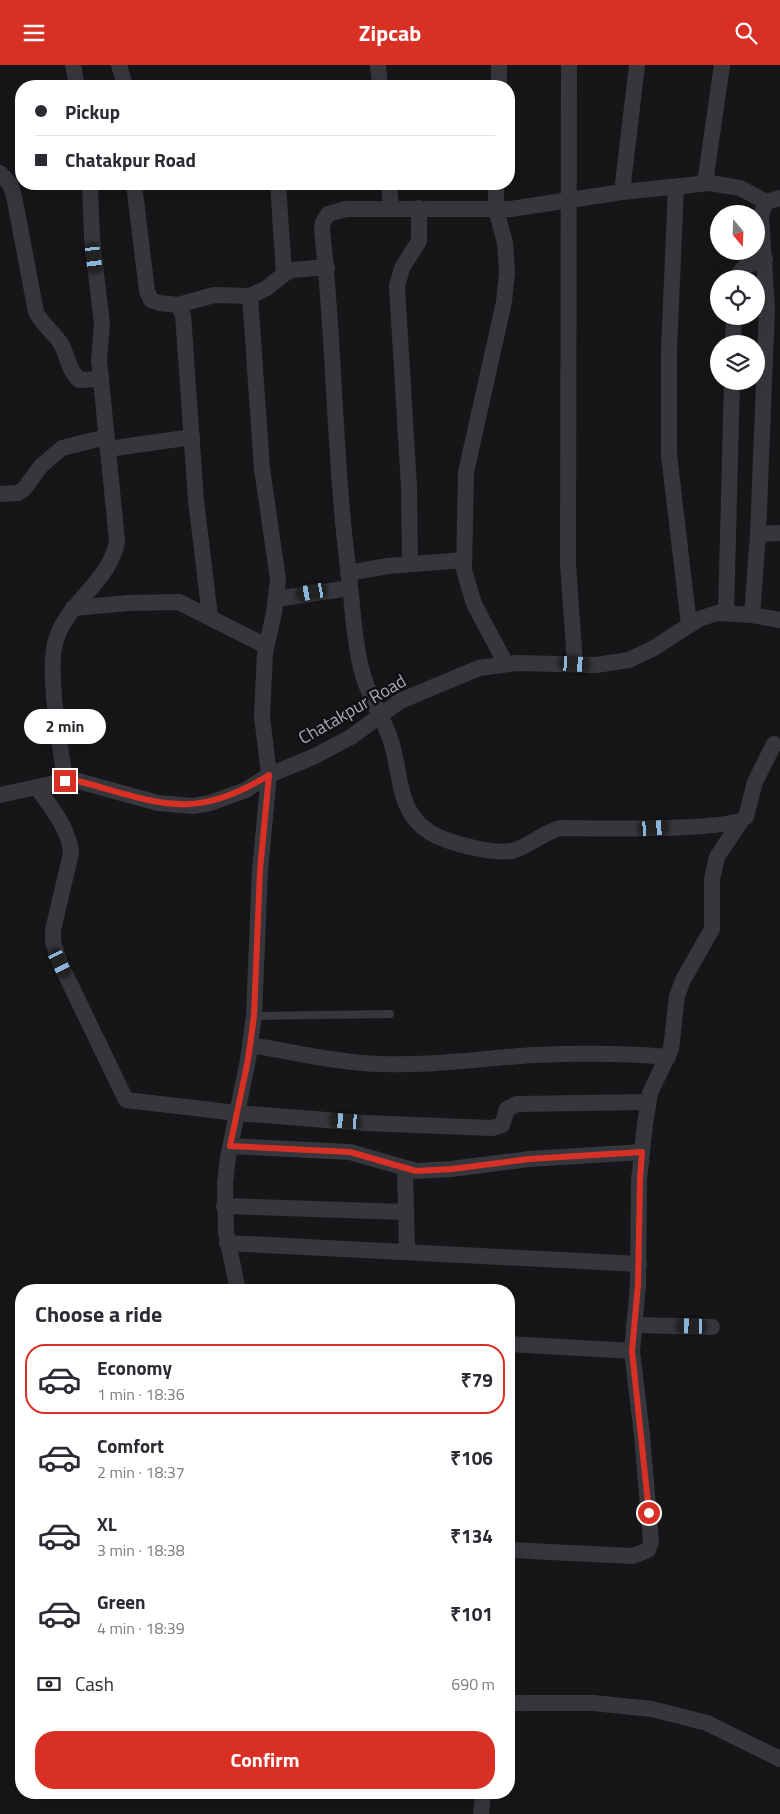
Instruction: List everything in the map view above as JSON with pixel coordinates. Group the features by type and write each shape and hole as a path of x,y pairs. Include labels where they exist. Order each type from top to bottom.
{"street":[{"path":"73,65 76,80"},
{"path":"119,65 123,80"},
{"path":"378,65 379,80"},
{"path":"499,65 499,80"},
{"path":"568,65 570,200 568,565 575,664"},
{"path":"622,192 636,65"},
{"path":"705,183 722,65"},
{"path":"0,173 10,184 14,195 36,312 40,321 60,343 73,374 79,380 101,379"},
{"path":"741,821 654,828 560,829 550,831 514,851 500,852 456,843 430,833 418,823 407,808 399,787 390,738 379,717 362,673 341,515 326,267 322,230 323,222 328,214 346,209 479,208 496,210 622,192 705,183 729,184 773,200 765,210"},
{"path":"676,187 669,350 669,455 689,625"},
{"path":"65,781 53,676 53,652 57,636 73,608 104,572 115,550 117,541 99,360 102,324 92,239 90,190"},
{"path":"135,190 148,291 151,300 178,305 214,295 250,296 268,287 284,274 300,269 326,267"},
{"path":"278,190 284,274"},
{"path":"389,190 391,209"},
{"path":"496,190 496,210 505,243 507,272 504,302 466,472 464,560 468,586 474,603 506,664"},
{"path":"410,565 409,487 397,286 402,268 419,241 419,209"},
{"path":"752,615 758,534 767,308 765,259"},
{"path":"740,270 747,265 762,260"},
{"path":"237,1284 227,1243 224,1206 230,1146 254,1016 260,870 269,775 262,717 266,646 276,599 278,579 262,469 250,296"},
{"path":"178,305 181,309 184,323 196,500 210,617"},
{"path":"726,613 732,390"},
{"path":"0,494 18,493 24,489 41,466 62,448 192,437"},
{"path":"758,534 780,533"},
{"path":"276,599 349,581 373,568 464,560"},
{"path":"73,608 129,603 179,602 266,646"},
{"name":"Chatakpur Road","path":"0,795 65,781 78,781 158,803 193,806 226,798 246,790 269,775 313,757 351,737 400,701 479,668 506,664 596,665 629,660 654,648 708,615 726,613 780,620"},
{"path":"515,1549 634,1556 648,1550 651,1533 632,1351 639,1265 640,1180 648,1102 653,1083 668,1057 677,996 683,980 709,938 712,929 712,879 716,857 748,811 755,782 774,744"},
{"path":"38,787 70,841 71,853 53,930 53,942 60,963 126,1100 237,1113 492,1128 502,1125 507,1109 517,1104 648,1102"},
{"path":"250,1045 346,1061 382,1064 592,1053 668,1057"},
{"path":"230,1146 350,1152 416,1171 452,1169 529,1159 642,1152"},
{"path":"405,1169 407,1251"},
{"path":"224,1206 406,1213"},
{"path":"227,1243 407,1251 639,1265"},
{"path":"634,1325 712,1327"},
{"path":"515,1344 632,1351"},
{"path":"515,1703 593,1703 652,1709 707,1723 780,1759"},
{"path":"481,1814 482,1799"}],"lane":[{"path":"254,1016 390,1014"}],"route":[{"path":"65,781 78,781 158,803 193,806 210,803 246,790 269,775 260,870 254,1016 248,1060 230,1146 358,1153 379,1162 416,1171 452,1169 529,1159 642,1152 638,1285 632,1351 649,1513"}]}
